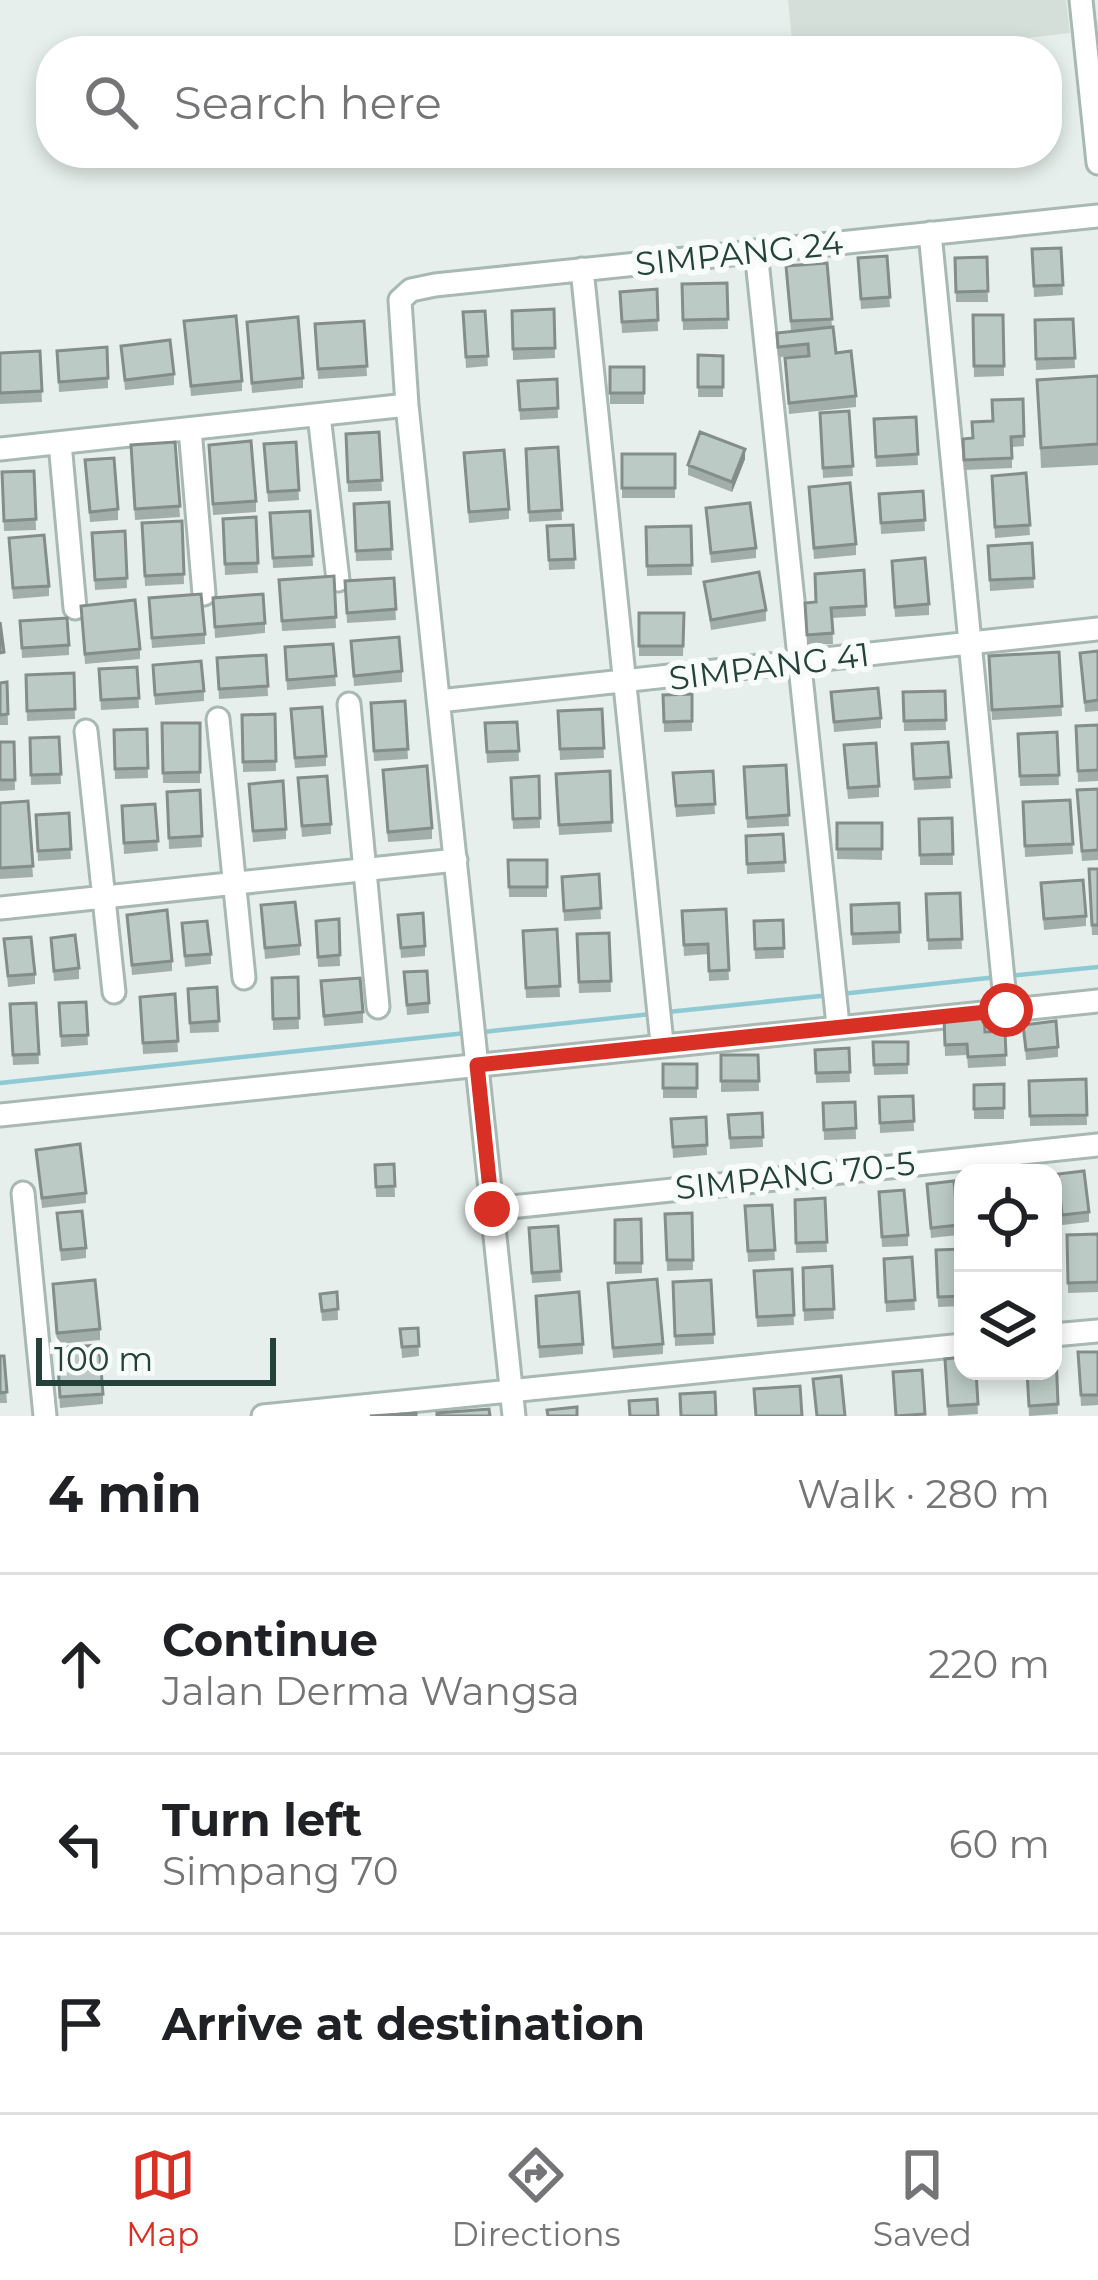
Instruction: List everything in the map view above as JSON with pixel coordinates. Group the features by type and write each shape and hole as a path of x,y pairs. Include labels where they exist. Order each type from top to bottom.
{"street":[{"path":"1081,0 1098,164"},
{"name":"SIMPANG 24","path":"406,405 399,316 400,301 411,290 1098,216"},
{"path":"930,233 1004,999"},
{"path":"756,251 837,1014"},
{"path":"582,269 661,1035"},
{"path":"0,449 406,405 514,1416"},
{"path":"320,415 338,580"},
{"path":"190,430 204,594"},
{"path":"60,443 75,608"},
{"name":"SIMPANG 41","path":"439,701 1098,629"},
{"path":"349,704 378,1007"},
{"path":"218,719 244,978"},
{"path":"86,731 114,992"},
{"path":"0,908 456,860"},
{"path":"0,1115 837,1014 1004,999 1098,1001"},
{"name":"SIMPANG 70-5","path":"492,1209 1098,1145"},
{"path":"23,1192 45,1416"},
{"path":"1062,1334 1098,1331"},
{"path":"263,1416 954,1346"}],"shaded area":[{"path":"788,0 1066,0 1070,33 1044,36 792,36"}],"building":[{"path":"1061,248 1063,285 1034,286 1032,249"},
{"path":"887,256 890,297 861,299 858,258"},
{"path":"987,257 988,291 956,292 955,258"},
{"path":"827,263 832,319 791,321 786,266"},
{"path":"727,283 728,319 683,320 682,284"},
{"path":"657,289 658,320 622,322 620,292"},
{"path":"554,309 555,348 513,349 512,311"},
{"path":"485,311 488,356 466,357 463,312"},
{"path":"973,315 1003,315 1004,366 974,366"},
{"path":"236,316 242,381 191,386 184,321"},
{"path":"298,317 303,378 252,383 247,322"},
{"path":"1073,319 1075,358 1036,359 1035,320"},
{"path":"364,321 367,366 318,369 315,324"},
{"path":"833,327 836,353 851,351 856,396 789,403 785,358 809,356 808,344 778,347 777,333"},
{"path":"170,340 174,374 125,380 121,346"},
{"path":"107,347 108,378 59,382 57,351"},
{"path":"40,351 42,391 0,393 0,353"},
{"path":"698,355 723,356 723,387 698,387"},
{"path":"610,367 644,367 644,393 610,393"},
{"path":"1098,376 1098,444 1041,448 1037,380"},
{"path":"557,379 558,408 520,410 518,381"},
{"path":"1023,399 1024,436 1011,437 1012,458 964,460 963,439 973,438 972,422 993,421 992,400"},
{"path":"849,411 853,466 823,468 820,413"},
{"path":"916,417 918,454 876,457 874,419"},
{"path":"379,432 382,480 348,482 346,434"},
{"path":"700,432 745,449 732,482 688,465"},
{"path":"251,441 256,501 213,504 209,445"},
{"path":"175,442 180,506 135,509 131,445"},
{"path":"296,442 299,490 268,492 264,444"},
{"path":"558,447 562,510 529,512 526,449"},
{"path":"504,450 509,509 469,512 464,453"},
{"path":"622,454 675,454 675,488 622,488"},
{"path":"114,458 118,509 90,512 85,460"},
{"path":"34,471 36,519 4,521 2,472"},
{"path":"1026,473 1030,525 995,527 992,476"},
{"path":"850,483 856,544 814,548 809,487"},
{"path":"923,491 925,520 881,523 879,494"},
{"path":"389,502 392,549 356,551 354,504"},
{"path":"750,503 756,548 711,553 706,508"},
{"path":"310,511 313,556 273,558 270,513"},
{"path":"256,517 258,563 225,564 223,519"},
{"path":"182,521 184,574 145,576 142,523"},
{"path":"573,525 575,559 549,560 547,526"},
{"path":"691,526 692,565 647,566 646,527"},
{"path":"125,531 127,578 95,580 92,533"},
{"path":"44,535 49,586 13,588 9,538"},
{"path":"1032,543 1034,578 990,580 988,546"},
{"path":"925,558 929,604 895,607 892,561"},
{"path":"864,570 866,606 831,608 833,633 807,635 805,603 816,602 815,574"},
{"path":"759,572 766,610 711,620 704,582"},
{"path":"334,576 336,617 282,621 279,580"},
{"path":"394,578 396,609 347,613 345,581"},
{"path":"201,594 205,634 152,638 149,598"},
{"path":"263,594 265,623 215,627 213,598"},
{"path":"135,600 140,649 85,654 81,606"},
{"path":"639,613 684,613 683,646 639,646"},
{"path":"67,618 69,645 22,648 20,621"},
{"path":"399,637 402,671 354,676 351,641"},
{"path":"333,644 336,676 287,680 285,647"},
{"path":"1098,651 1098,700 1085,702 1080,653"},
{"path":"1059,652 1062,706 992,710 989,656"},
{"path":"266,655 268,686 219,689 217,658"},
{"path":"201,661 204,691 155,695 153,665"},
{"path":"137,667 139,698 101,700 99,669"},
{"path":"74,673 75,709 27,711 26,675"},
{"path":"7,682 8,714 0,715 0,683"},
{"path":"878,688 881,718 834,722 831,692"},
{"path":"945,691 946,720 904,721 903,692"},
{"path":"692,694 692,721 664,722 663,695"},
{"path":"405,701 408,749 374,751 371,703"},
{"path":"322,707 326,756 295,758 291,709"},
{"path":"602,709 604,748 560,749 558,711"},
{"path":"275,714 276,761 243,762 242,715"},
{"path":"517,722 519,751 487,752 485,723"},
{"path":"162,723 200,723 200,772 163,773"},
{"path":"1098,725 1098,770 1078,771 1076,726"},
{"path":"147,729 148,768 115,769 114,730"},
{"path":"1057,732 1059,775 1020,776 1018,734"},
{"path":"59,737 61,774 31,775 30,738"},
{"path":"0,742 14,742 15,780 0,780"},
{"path":"948,742 951,777 914,779 912,744"},
{"path":"876,743 879,786 848,788 844,745"},
{"path":"786,765 789,815 747,818 744,767"},
{"path":"427,766 432,828 388,832 383,770"},
{"path":"610,771 612,822 559,825 556,774"},
{"path":"713,771 715,804 676,806 673,773"},
{"path":"327,776 331,824 302,826 298,778"},
{"path":"539,776 540,818 513,819 511,778"},
{"path":"283,781 286,829 253,831 249,784"},
{"path":"1098,789 1098,850 1082,851 1077,790"},
{"path":"200,790 202,836 169,838 167,792"},
{"path":"1070,800 1073,844 1025,846 1023,802"},
{"path":"28,801 33,866 0,868 0,803"},
{"path":"155,804 158,841 124,843 122,806"},
{"path":"69,813 71,849 38,851 36,815"},
{"path":"952,818 953,854 920,855 919,819"},
{"path":"837,823 882,823 882,849 837,849"},
{"path":"783,834 785,862 747,864 746,836"},
{"path":"508,860 547,860 547,887 509,887"},
{"path":"1089,869 1098,869 1098,925 1092,925"},
{"path":"599,874 601,908 564,911 562,877"},
{"path":"1083,880 1086,916 1044,919 1041,883"},
{"path":"960,893 962,939 928,940 926,894"},
{"path":"295,902 300,945 265,948 261,905"},
{"path":"899,903 900,932 852,934 851,905"},
{"path":"726,909 729,970 709,971 708,944 684,945 682,911"},
{"path":"167,910 172,961 132,965 127,915"},
{"path":"423,913 425,946 401,948 398,915"},
{"path":"339,919 340,955 318,957 316,921"},
{"path":"783,920 784,948 755,949 754,921"},
{"path":"207,921 211,954 185,956 182,923"},
{"path":"557,929 560,986 526,988 523,931"},
{"path":"609,933 611,981 579,982 577,934"},
{"path":"75,935 79,968 54,971 51,938"},
{"path":"31,937 35,974 8,976 4,939"},
{"path":"427,971 429,1003 407,1005 404,972"},
{"path":"298,977 299,1018 273,1019 272,978"},
{"path":"360,978 363,1012 324,1016 321,981"},
{"path":"217,987 219,1021 190,1023 188,989"},
{"path":"175,994 178,1041 143,1043 140,997"},
{"path":"86,1002 88,1035 61,1036 59,1003"},
{"path":"36,1003 39,1054 13,1055 10,1004"},
{"path":"984,1016 985,1032 1005,1031 1006,1055 968,1057 967,1044 945,1045 944,1018"},
{"path":"1056,1021 1058,1047 1026,1050 1023,1025"},
{"path":"873,1042 908,1042 908,1064 874,1065"},
{"path":"849,1048 850,1072 816,1073 815,1050"},
{"path":"721,1055 758,1055 759,1081 721,1081"},
{"path":"663,1064 697,1064 697,1088 663,1088"},
{"path":"1086,1079 1087,1115 1030,1116 1029,1081"},
{"path":"1004,1084 1004,1108 974,1109 974,1085"},
{"path":"913,1096 914,1121 880,1123 879,1097"},
{"path":"855,1102 856,1128 824,1130 823,1103"},
{"path":"762,1113 763,1137 730,1138 728,1115"},
{"path":"706,1117 707,1145 673,1147 671,1119"},
{"path":"80,1144 86,1193 42,1198 36,1150"},
{"path":"394,1164 395,1186 376,1187 375,1165"},
{"path":"1084,1171 1089,1212 1062,1215 1062,1174"},
{"path":"954,1181 954,1225 931,1228 927,1184"},
{"path":"904,1190 908,1235 882,1237 879,1192"},
{"path":"825,1198 827,1242 796,1243 795,1200"},
{"path":"772,1205 775,1250 748,1251 745,1206"},
{"path":"82,1211 86,1248 61,1250 57,1213"},
{"path":"692,1213 693,1260 667,1260 665,1214"},
{"path":"641,1219 642,1263 615,1263 615,1220"},
{"path":"558,1226 561,1271 532,1273 529,1228"},
{"path":"1098,1234 1098,1282 1068,1283 1067,1235"},
{"path":"954,1249 954,1296 938,1297 936,1250"},
{"path":"912,1257 915,1300 886,1302 884,1259"},
{"path":"832,1266 834,1309 804,1310 803,1268"},
{"path":"792,1269 794,1315 757,1317 754,1271"},
{"path":"657,1279 663,1344 613,1348 608,1283"},
{"path":"95,1280 100,1329 57,1333 53,1284"},
{"path":"711,1280 714,1334 675,1336 673,1282"},
{"path":"337,1292 338,1309 322,1311 320,1294"},
{"path":"579,1292 583,1344 539,1347 536,1296"},
{"path":"418,1328 419,1346 402,1347 400,1329"},
{"path":"99,1345 103,1394 60,1397 57,1348"},
{"path":"1078,1352 1098,1352 1098,1395 1081,1395"},
{"path":"0,1356 4,1356 7,1392 0,1393"},
{"path":"954,1358 954,1380 977,1380 978,1404 948,1406 945,1359"},
{"path":"922,1370 925,1414 896,1416 893,1372"},
{"path":"841,1376 845,1416 817,1416 813,1379"},
{"path":"1028,1380 1057,1380 1058,1404 1029,1406"},
{"path":"800,1386 802,1416 756,1416 754,1389"},
{"path":"715,1392 716,1416 681,1416 680,1394"},
{"path":"657,1399 658,1416 630,1416 629,1401"},
{"path":"577,1407 577,1416 548,1416 547,1410"},
{"path":"489,1409 490,1416 437,1416 437,1413"}],"waterway":[{"path":"1008,976 1098,967"},
{"path":"841,994 997,977"},
{"path":"668,1012 830,995"},
{"path":"483,1032 651,1014"},
{"path":"0,1083 466,1033"}],"route":[{"path":"492,1209 477,1065 1006,1010"}]}
